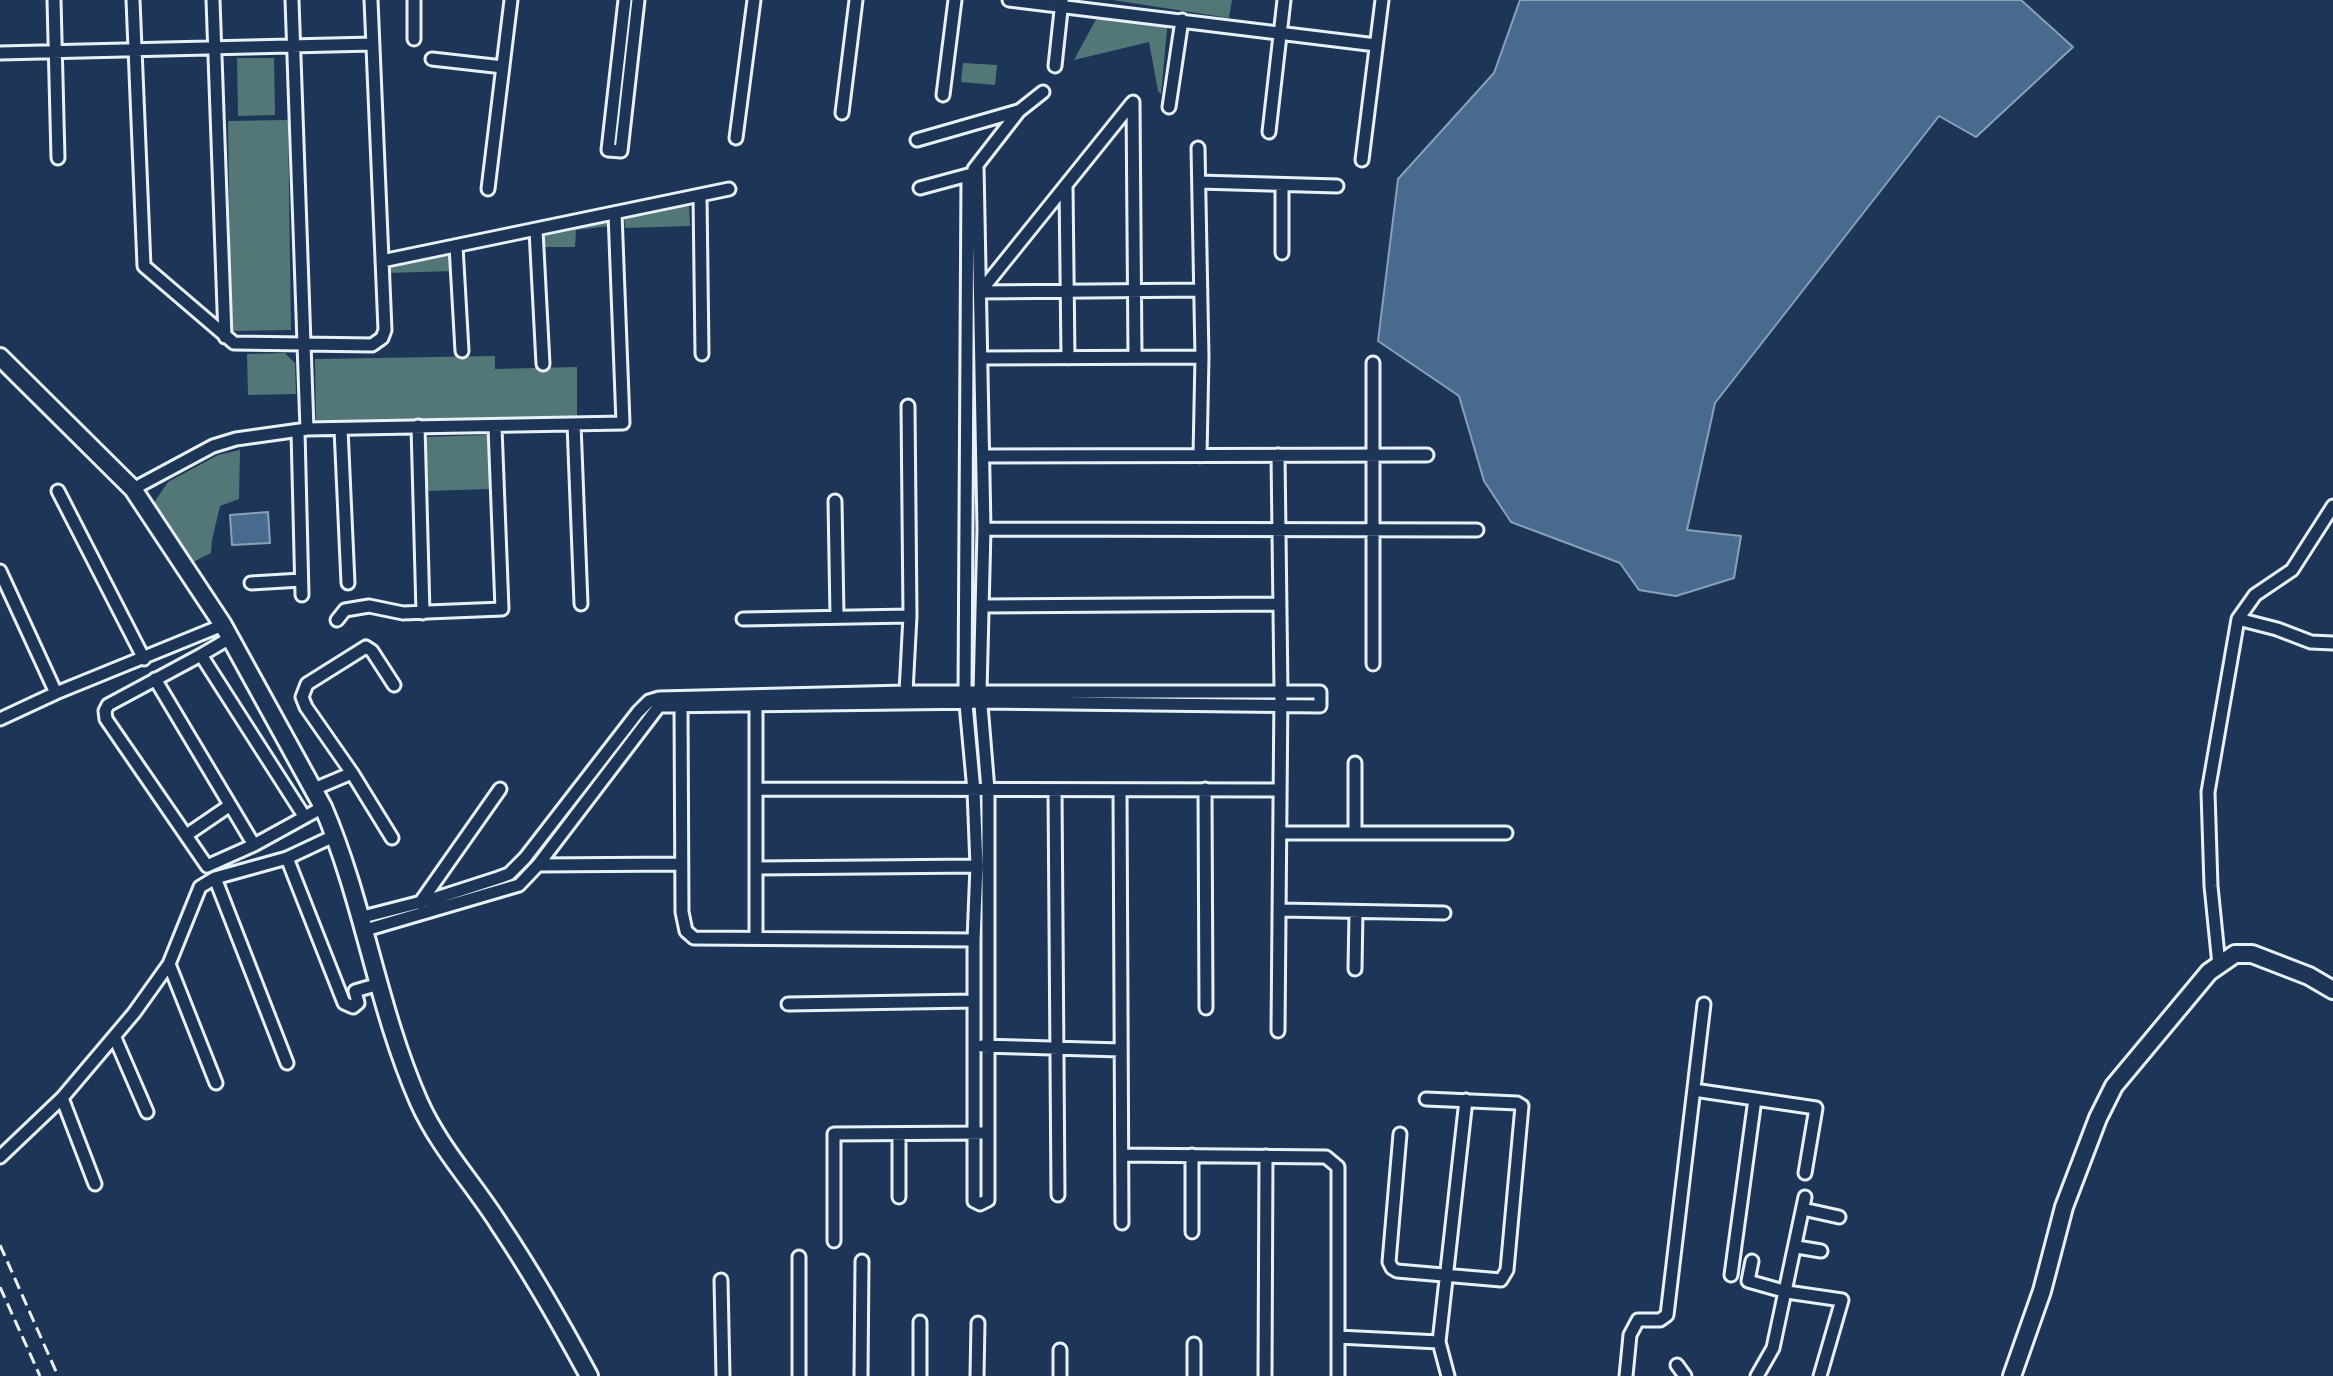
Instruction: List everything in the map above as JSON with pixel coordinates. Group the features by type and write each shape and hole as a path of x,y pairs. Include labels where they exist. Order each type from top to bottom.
{"main road":[{"path":"0,357 133,489 226,631 314,789 336,835 387,1016 421,1106 455,1163 498,1221 543,1293 589,1376"},
{"path":"2012,1376 2042,1291 2064,1207 2098,1118 2114,1086 2209,972 2235,954 2252,954 2309,976 2333,990"}],"street":[{"path":"54,0 58,158"},
{"path":"133,0 144,266 234,343 372,345 382,338 385,330 371,0"},
{"path":"213,0 225,337"},
{"path":"292,0 304,344 302,595"},
{"path":"414,0 414,39"},
{"path":"488,189 511,0"},
{"path":"625,0 608,150 621,151 638,0"},
{"path":"736,138 754,0"},
{"path":"842,113 856,0"},
{"path":"943,95 955,0"},
{"path":"1009,0 1062,3 1376,45"},
{"path":"1269,132 1284,0"},
{"path":"1362,160 1382,0"},
{"path":"1055,66 1062,3"},
{"path":"1169,107 1182,20"},
{"path":"0,53 373,44"},
{"path":"432,59 503,67"},
{"path":"920,188 968,175 1019,111 1043,92"},
{"path":"980,292 1133,102 1135,357"},
{"path":"917,140 1019,111"},
{"path":"1198,148 1202,357 1200,456"},
{"path":"977,165 984,529 980,698 988,790 980,1046 981,1133 988,1200 980,1204 974,1201 981,1133"},
{"path":"968,175 966,698 974,791 977,866 974,1001 980,1046"},
{"path":"1199,182 1337,186"},
{"path":"1282,185 1282,253"},
{"path":"1066,186 1068,358"},
{"path":"382,261 729,189"},
{"path":"700,195 702,354"},
{"path":"133,489 213,446 236,439 302,430 623,423 615,213"},
{"path":"536,230 543,364"},
{"path":"456,246 462,351"},
{"path":"980,292 1201,290"},
{"path":"982,358 1202,357"},
{"path":"1373,363 1373,664"},
{"path":"906,692 910,616 908,406"},
{"path":"574,424 581,604"},
{"path":"418,426 423,613"},
{"path":"337,620 345,610 369,606 403,613 502,609 495,427"},
{"path":"341,429 348,583"},
{"path":"1278,455 1281,691 1278,1031"},
{"path":"983,456 1427,455"},
{"path":"58,491 144,659"},
{"path":"835,501 837,616"},
{"path":"2219,965 2211,886 2208,792 2238,619 2255,595 2292,570 2333,506"},
{"path":"984,529 1477,530"},
{"path":"0,571 56,693"},
{"path":"251,583 301,580"},
{"path":"984,606 1280,604"},
{"path":"743,619 910,616"},
{"path":"2238,619 2311,642 2333,643"},
{"path":"226,631 201,655 108,705 106,719 188,834 207,866 254,845 323,807"},
{"path":"0,719 56,693 226,631"},
{"path":"392,838 302,697 307,684 366,647 372,651 394,685"},
{"path":"201,655 304,816"},
{"path":"155,679 254,845"},
{"path":"361,925 519,885 538,865 659,706 966,698 1281,691 1320,692 1320,706 980,698"},
{"path":"361,925 509,874 649,701 659,698 906,692 966,698"},
{"path":"756,704 756,937"},
{"path":"681,705 682,912 686,931 694,938 974,940"},
{"path":"1355,763 1355,832"},
{"path":"314,789 352,773"},
{"path":"420,903 500,789"},
{"path":"756,789 1279,790"},
{"path":"1205,789 1206,1008"},
{"path":"1055,790 1058,1195"},
{"path":"1120,790 1122,1223"},
{"path":"188,834 229,806"},
{"path":"1281,833 1506,833"},
{"path":"0,1157 62,1098 115,1038 169,964 198,891 204,884 215,878 287,858 336,835"},
{"path":"287,858 344,1003 353,1007 358,1001 355,991 379,984"},
{"path":"538,865 681,864"},
{"path":"757,868 977,866"},
{"path":"215,878 287,1063"},
{"path":"1281,910 1444,913"},
{"path":"1355,969 1356,912"},
{"path":"169,964 216,1083"},
{"path":"788,1004 974,1001"},
{"path":"1626,1376 1632,1326 1638,1320 1660,1320 1667,1315 1704,1004"},
{"path":"115,1038 147,1112"},
{"path":"980,1046 1121,1050"},
{"path":"1694,1090 1816,1108 1805,1173"},
{"path":"62,1098 95,1184"},
{"path":"1400,1134 1389,1262 1392,1268 1448,1277 1501,1280 1506,1275 1522,1106 1517,1103 1426,1099"},
{"path":"1731,1275 1755,1099"},
{"path":"1448,1376 1439,1342 1466,1100"},
{"path":"834,1241 834,1134 981,1133"},
{"path":"899,1135 899,1197"},
{"path":"1122,1155 1326,1157 1338,1167 1338,1376"},
{"path":"1192,1155 1192,1232"},
{"path":"1265,1376 1266,1156"},
{"path":"1757,1376 1773,1348 1804,1203 1839,1217"},
{"path":"1797,1247 1821,1251"},
{"path":"799,1257 799,1376"},
{"path":"861,1376 862,1261"},
{"path":"1752,1261 1748,1281 1787,1292 1842,1300 1820,1376"},
{"path":"721,1280 723,1376"},
{"path":"920,1322 920,1376"},
{"path":"977,1376 978,1323"},
{"path":"1338,1337 1439,1342"},
{"path":"1194,1344 1194,1376"},
{"path":"1060,1350 1060,1376"},
{"path":"1677,1365 1685,1376"}],"green space":[{"path":"1113,0 1232,0 1229,18"},
{"path":"1100,12 1168,19 1161,94 1149,42 1074,60"},
{"path":"237,58 274,58 275,115 238,116"},
{"path":"963,63 997,65 995,85 961,82"},
{"path":"288,120 291,330 231,331 228,121"},
{"path":"689,202 690,226 625,228 624,214"},
{"path":"609,219 609,226 576,230 575,247 545,247 544,233"},
{"path":"451,251 453,271 388,273 387,265"},
{"path":"285,353 295,363 296,394 248,395 247,354"},
{"path":"495,356 495,369 577,367 577,418 316,423 315,359"},
{"path":"488,435 490,489 426,491 424,437"},
{"path":"240,450 239,499 220,506 211,553 193,562 151,507 168,482 218,455"}],"water":[{"path":"1520,0 2021,0 2073,47 1976,137 1939,116 1715,403 1687,530 1741,536 1734,578 1676,596 1639,590 1620,563 1511,522 1484,481 1459,396 1378,341 1398,179 1494,73"},
{"path":"268,512 270,543 232,545 230,515"}],"railway":[{"path":"0,1245 58,1376"},
{"path":"0,1287 40,1376"}]}
